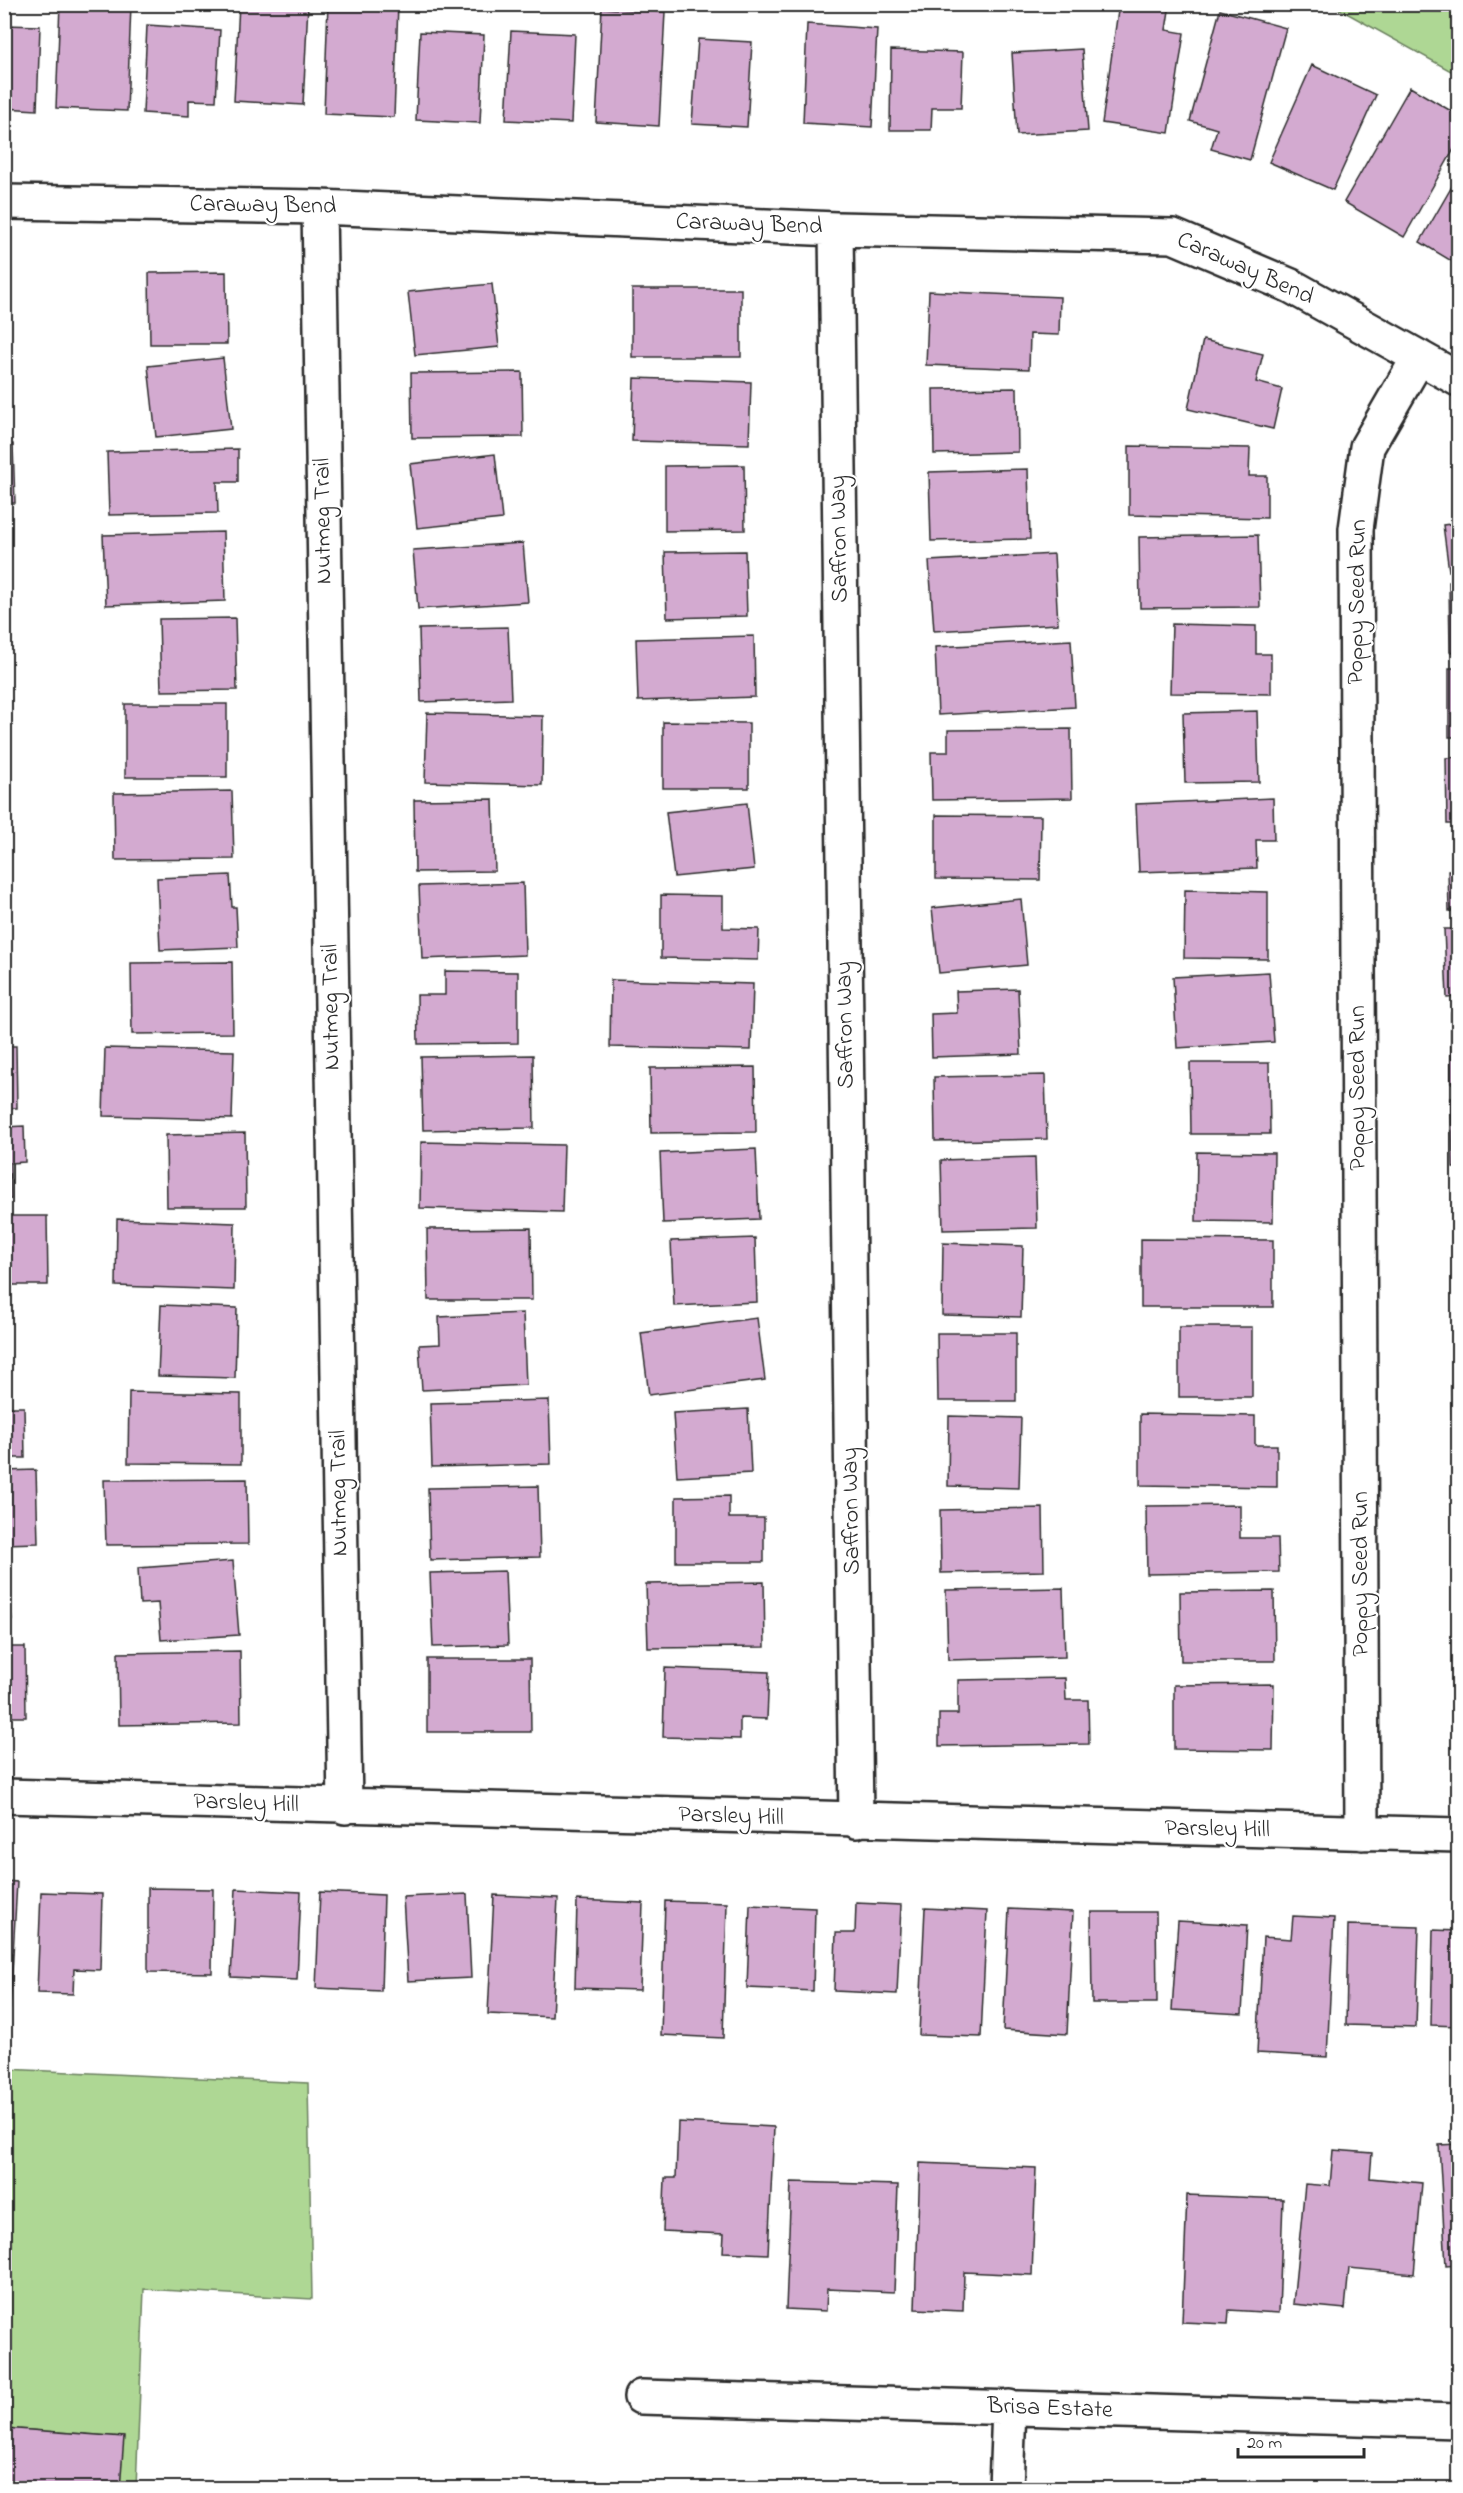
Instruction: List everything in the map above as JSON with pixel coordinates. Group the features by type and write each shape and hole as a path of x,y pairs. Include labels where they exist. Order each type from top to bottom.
{"street":[{"name":"Caraway Bend","path":"4,202 319,207 836,229 1173,236 1291,286 1458,379"},
{"name":"Nutmeg Trail","path":"319,207 345,1807"},
{"name":"Saffron Way","path":"836,229 856,1821"},
{"name":"Poppy Seed Run","path":"1362,1833 1356,529 1367,447 1419,357"},
{"name":"Parsley Hill","path":"4,1796 856,1821 1458,1835"},
{"name":"Brisa Estate","path":"641,2397 1458,2421"},
{"path":"1006,2488 1009,2407"}],"green space":[{"path":"1332,5 1458,5 1458,75"},
{"path":"5,2069 308,2083 312,2299 144,2289 136,2488 120,2488 123,2437 5,2428"}],"building":[{"path":"60,4 131,4 127,111 56,108"},
{"path":"239,4 308,4 303,105 234,101"},
{"path":"328,4 398,4 394,117 324,114"},
{"path":"1119,4 1170,4 1166,30 1184,33 1169,133 1102,123"},
{"path":"602,8 665,12 659,126 596,122"},
{"path":"1220,10 1286,28 1250,160 1211,149 1217,129 1190,121"},
{"path":"807,24 877,29 872,127 803,123"},
{"path":"4,25 40,26 37,110 4,108"},
{"path":"147,25 220,30 216,101 189,100 189,116 143,113"},
{"path":"511,31 575,34 571,123 506,120"},
{"path":"420,32 484,35 480,123 416,120"},
{"path":"698,39 752,42 747,127 692,124"},
{"path":"1082,49 1088,131 1017,135 1012,53"},
{"path":"891,50 963,52 961,108 932,108 931,130 890,130"},
{"path":"1312,65 1376,95 1333,190 1269,162"},
{"path":"1410,87 1458,115 1458,142 1404,237 1344,202"},
{"path":"1458,176 1458,265 1420,242"},
{"path":"226,272 227,344 150,344 149,273"},
{"path":"492,284 499,347 415,355 408,292"},
{"path":"632,289 741,289 741,357 632,357"},
{"path":"929,291 1060,297 1059,335 1030,334 1029,369 926,365"},
{"path":"1203,340 1263,354 1256,382 1282,389 1273,429 1188,409"},
{"path":"223,358 231,429 156,437 148,366"},
{"path":"522,372 523,437 412,438 411,373"},
{"path":"634,378 751,382 749,444 632,441"},
{"path":"1017,388 1018,452 934,454 933,389"},
{"path":"13,444 15,503 4,503 4,445"},
{"path":"1129,446 1250,448 1249,476 1267,476 1267,518 1129,515"},
{"path":"238,449 238,482 217,482 218,513 109,515 107,452"},
{"path":"495,454 502,519 417,528 410,464"},
{"path":"744,465 745,530 665,531 665,466"},
{"path":"1028,469 1030,539 931,541 929,472"},
{"path":"1458,523 1458,569 1449,571 1443,525"},
{"path":"223,532 225,601 106,605 103,535"},
{"path":"1258,535 1260,607 1140,608 1139,537"},
{"path":"523,543 528,602 418,609 413,550"},
{"path":"745,551 747,616 667,618 665,552"},
{"path":"1054,554 1058,624 934,631 929,561"},
{"path":"1449,582 1458,582 1458,651 1450,652"},
{"path":"235,618 237,690 161,691 159,619"},
{"path":"1172,624 1256,626 1256,654 1271,654 1271,694 1170,693"},
{"path":"508,627 511,699 421,702 419,629"},
{"path":"754,636 755,697 638,701 636,639"},
{"path":"1071,640 1075,707 938,715 935,647"},
{"path":"1449,668 1458,668 1458,737 1449,737"},
{"path":"125,704 227,704 227,777 125,777"},
{"path":"1257,711 1259,782 1185,783 1183,713"},
{"path":"427,713 543,716 542,785 425,782"},
{"path":"663,722 749,723 749,788 663,788"},
{"path":"1071,729 1072,798 932,800 931,752 948,752 948,730"},
{"path":"1458,757 1458,824 1447,824 1446,758"},
{"path":"232,791 234,859 115,860 114,793"},
{"path":"1273,798 1274,840 1256,840 1257,868 1139,872 1136,804"},
{"path":"493,799 495,871 415,872 414,800"},
{"path":"747,803 754,869 674,877 666,812"},
{"path":"936,815 1041,816 1040,880 936,879"},
{"path":"1448,870 1458,870 1458,911 1449,911"},
{"path":"230,875 232,907 236,907 238,947 160,950 157,878"},
{"path":"523,883 525,955 422,959 419,886"},
{"path":"1185,890 1268,892 1268,959 1184,958"},
{"path":"661,895 723,896 723,928 759,929 758,960 661,958"},
{"path":"1021,899 1027,965 939,973 932,908"},
{"path":"1444,929 1458,929 1458,997 1447,998"},
{"path":"232,962 233,1033 132,1034 131,963"},
{"path":"445,971 518,972 518,1043 418,1044 417,995 445,995"},
{"path":"1269,972 1274,1042 1177,1048 1173,977"},
{"path":"611,980 753,984 751,1050 610,1047"},
{"path":"1018,989 1021,1054 932,1057 931,1014 957,1013 956,991"},
{"path":"1451,1013 1458,1013 1458,1083 1451,1083"},
{"path":"4,1046 16,1046 17,1108 4,1108"},
{"path":"105,1048 234,1051 232,1119 103,1116"},
{"path":"533,1055 534,1128 423,1130 421,1057"},
{"path":"1190,1063 1269,1063 1270,1134 1191,1134"},
{"path":"755,1067 756,1132 651,1133 650,1068"},
{"path":"1045,1075 1047,1139 935,1141 934,1077"},
{"path":"1451,1098 1458,1098 1458,1168 1453,1168"},
{"path":"24,1126 25,1162 10,1163 11,1199 4,1200 4,1127"},
{"path":"245,1133 246,1207 167,1207 166,1135"},
{"path":"421,1142 564,1145 562,1212 420,1208"},
{"path":"756,1149 759,1219 663,1223 660,1153"},
{"path":"1197,1152 1274,1153 1273,1222 1196,1221"},
{"path":"1035,1157 1037,1228 943,1230 941,1160"},
{"path":"4,1216 47,1216 48,1285 4,1285"},
{"path":"117,1219 235,1223 234,1290 116,1286"},
{"path":"531,1228 532,1300 428,1300 427,1229"},
{"path":"755,1238 757,1302 674,1306 671,1241"},
{"path":"1141,1239 1273,1240 1273,1307 1141,1307"},
{"path":"943,1243 1023,1246 1021,1317 942,1315"},
{"path":"161,1305 237,1308 235,1378 158,1376"},
{"path":"523,1313 526,1385 422,1390 419,1345 440,1344 439,1317"},
{"path":"757,1318 765,1380 649,1395 641,1333"},
{"path":"1179,1327 1252,1327 1252,1397 1179,1397"},
{"path":"937,1333 1016,1333 1016,1401 938,1401"},
{"path":"1451,1385 1458,1385 1458,1426 1452,1426"},
{"path":"4,1386 7,1407 24,1407 25,1458 4,1458"},
{"path":"129,1392 241,1394 241,1464 128,1463"},
{"path":"549,1400 551,1464 432,1467 430,1403"},
{"path":"748,1409 751,1473 677,1477 673,1413"},
{"path":"1140,1414 1255,1416 1255,1445 1277,1445 1277,1487 1140,1485"},
{"path":"949,1416 1021,1418 1019,1488 948,1486"},
{"path":"1458,1441 1458,1511 1457,1511"},
{"path":"36,1470 38,1543 4,1544 4,1471"},
{"path":"247,1479 248,1544 106,1545 104,1480"},
{"path":"538,1486 540,1557 430,1560 428,1488"},
{"path":"729,1496 729,1518 764,1518 764,1562 676,1562 676,1497"},
{"path":"1240,1505 1240,1538 1278,1538 1279,1572 1147,1574 1146,1506"},
{"path":"1043,1508 1044,1571 941,1573 940,1510"},
{"path":"1457,1526 1458,1597 1456,1597"},
{"path":"4,1555 12,1620 4,1621"},
{"path":"233,1561 239,1635 161,1640 158,1603 140,1604 138,1568"},
{"path":"505,1571 508,1645 433,1647 430,1573"},
{"path":"764,1582 765,1647 648,1648 646,1584"},
{"path":"1063,1588 1065,1657 948,1660 946,1590"},
{"path":"1274,1591 1275,1661 1181,1661 1180,1592"},
{"path":"4,1647 25,1647 26,1717 4,1717"},
{"path":"240,1651 241,1723 119,1725 118,1653"},
{"path":"427,1659 530,1659 531,1732 427,1732"},
{"path":"665,1668 769,1672 767,1719 740,1718 740,1739 663,1737"},
{"path":"1065,1678 1066,1700 1088,1700 1089,1744 939,1746 939,1714 958,1714 958,1680"},
{"path":"1274,1684 1273,1750 1174,1749 1174,1685"},
{"path":"1456,1702 1458,1702 1458,1766"},
{"path":"4,1881 17,1882 10,2009 4,2009"},
{"path":"148,1888 213,1889 212,1973 148,1972"},
{"path":"236,1889 301,1892 297,1980 231,1977"},
{"path":"41,1892 102,1894 100,1970 74,1969 73,1994 37,1993"},
{"path":"320,1892 384,1895 381,1991 316,1988"},
{"path":"467,1894 471,1978 408,1981 403,1897"},
{"path":"494,1895 558,1898 552,2017 488,2014"},
{"path":"577,1900 643,1903 640,1990 575,1988"},
{"path":"665,1901 727,1903 723,2038 661,2035"},
{"path":"856,1903 901,1905 897,1994 834,1991 836,1933 855,1933"},
{"path":"750,1905 815,1908 813,1991 747,1988"},
{"path":"925,1908 987,1911 981,2037 919,2035"},
{"path":"1009,1909 1073,1912 1067,2034 1003,2030"},
{"path":"1091,1912 1156,1912 1157,2003 1092,2003"},
{"path":"1293,1916 1334,1918 1327,2057 1257,2053 1263,1937 1291,1939"},
{"path":"1178,1921 1247,1925 1242,2014 1172,2010"},
{"path":"1348,1925 1419,1927 1416,2027 1346,2025"},
{"path":"1433,1930 1458,1931 1458,2026 1431,2025"},
{"path":"678,2122 774,2127 768,2254 723,2252 724,2234 663,2231 665,2178 676,2178"},
{"path":"1458,2144 1458,2265 1446,2266 1439,2145"},
{"path":"1333,2150 1372,2153 1370,2178 1422,2183 1414,2274 1349,2268 1345,2309 1293,2304 1305,2184 1330,2186"},
{"path":"920,2163 1036,2168 1032,2275 964,2272 963,2311 915,2309"},
{"path":"791,2182 898,2185 894,2292 827,2289 826,2311 786,2309"},
{"path":"1187,2195 1283,2199 1279,2313 1229,2310 1228,2324 1182,2322"},
{"path":"4,2428 124,2437 120,2488 9,2488 10,2481 4,2481"}]}
